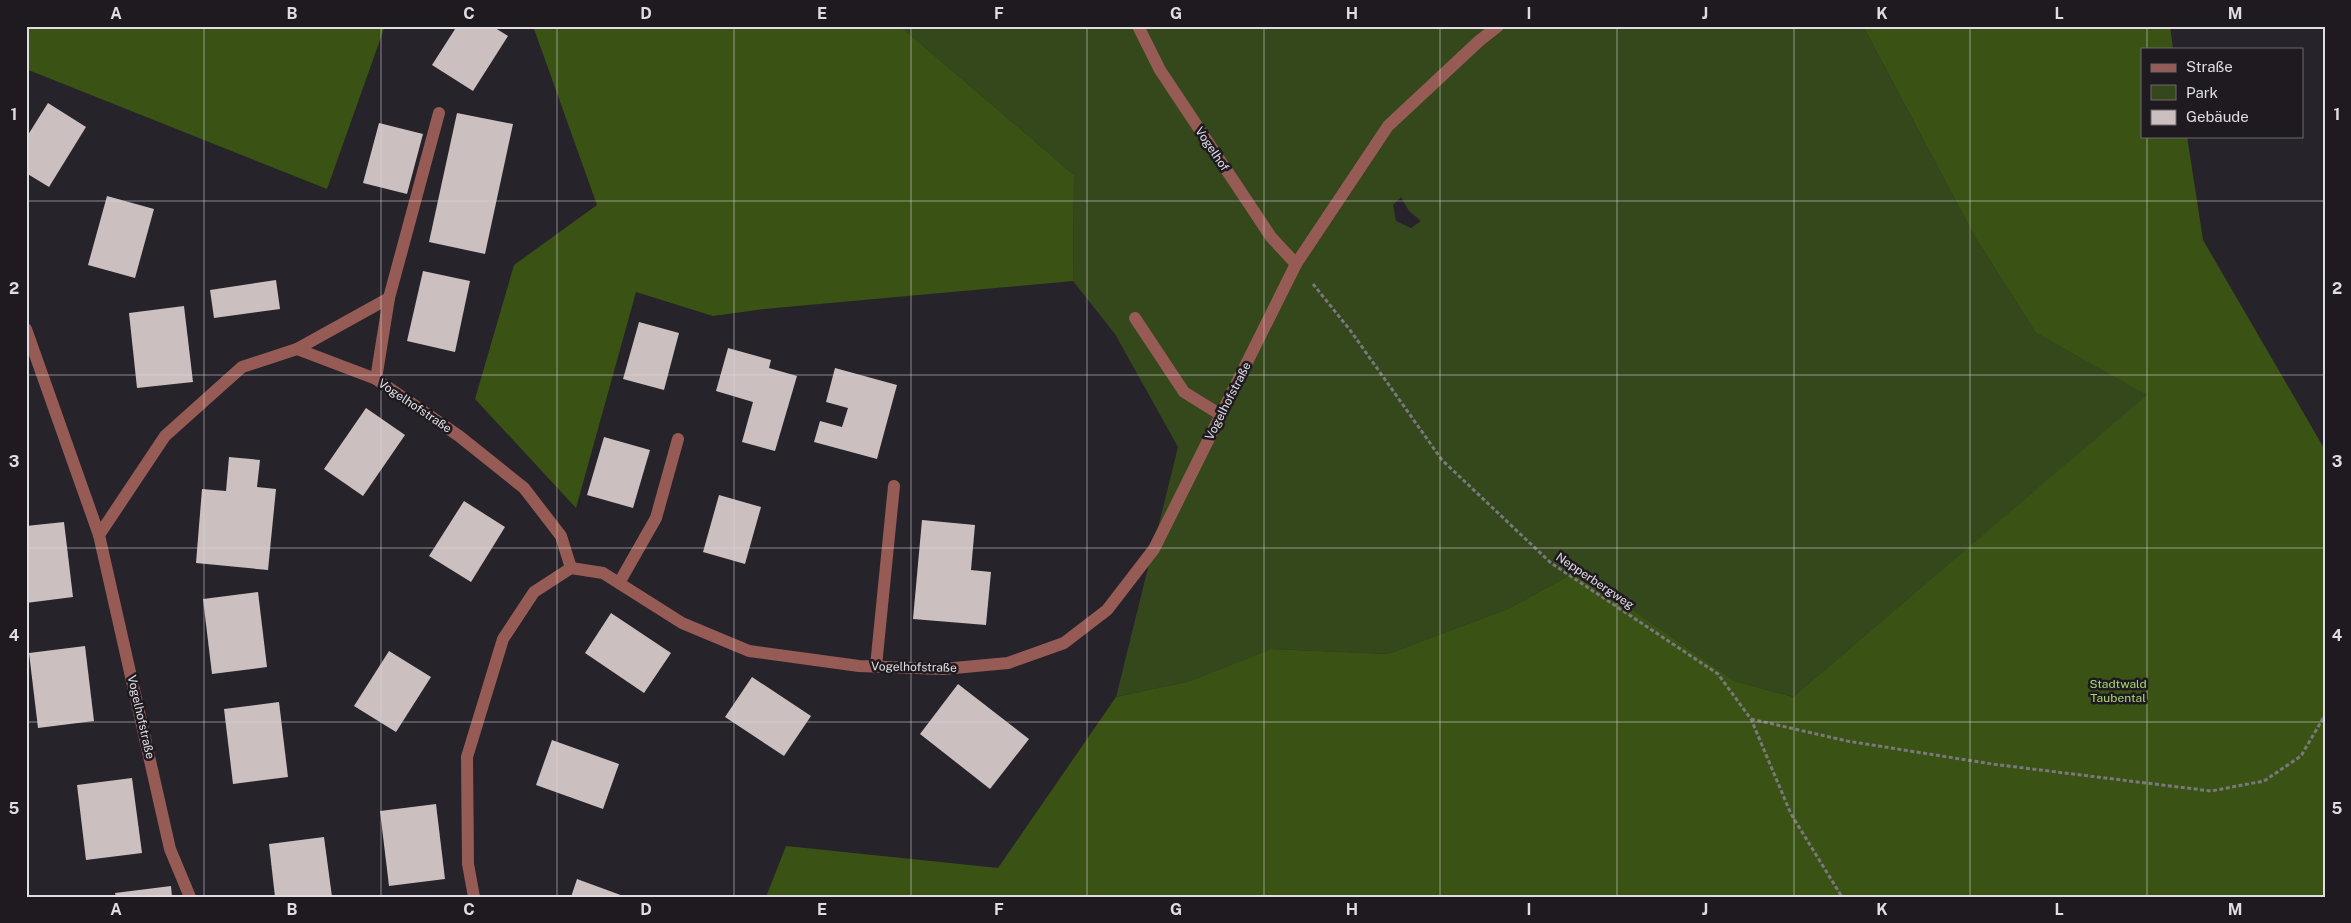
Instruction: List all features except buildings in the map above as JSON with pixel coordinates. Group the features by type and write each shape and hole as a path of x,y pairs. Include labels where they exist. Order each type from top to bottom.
{"street":[{"name":"Vogelhof","path":"1138,26 1160,70 1271,237 1296,264"},
{"name":"Vogelhofstraße","path":"297,349 376,379 459,436 524,488 561,536 571,568 603,573 682,623 749,651 876,666 943,669 1008,663 1064,643 1107,610 1154,549 1296,264 1388,126 1479,41 1498,26"},
{"path":"376,379 389,298 439,113"},
{"path":"99,535 165,436 242,368 297,349 389,298"},
{"path":"1135,318 1184,392 1221,415"},
{"name":"Vogelhofstraße","path":"26,328 99,535 170,849 190,897"},
{"path":"619,583 656,518 678,439"},
{"path":"876,666 894,486"},
{"path":"474,897 468,864 467,757 503,639 534,592 571,568"}],"path":[{"name":"Nepperbergweg","path":"1296,264 1350,330 1442,460 1551,564 1718,674 1751,719 1790,814 1842,897"},
{"path":"1751,719 1847,741 1992,764 2211,792 2264,781 2301,756 2325,715"}],"green space":[{"path":"26,26 385,26 327,189 26,69"},
{"path":"533,26 900,26 1074,175 1073,281 764,309 713,316 636,292 576,508 475,399 514,265 597,205"},
{"path":"900,26 1863,26 1975,237 2036,333 2148,395 1793,697 1735,681 1577,571 1510,608 1388,654 1271,649 1190,681 1116,697 1178,447 1115,334 1073,281 1074,175","holes":["1401,197 1409,211 1421,221 1411,228 1396,221 1393,205"]},
{"name":"Stadtwald Taubental","path":"1863,26 2170,26 2173,48 2141,48 2141,138 2187,138 2203,240 2325,450 2325,897 766,897 786,846 998,868 1116,697 1190,681 1271,649 1388,654 1510,608 1577,571 1735,681 1793,697 2147,395 2036,333 1975,237"}]}
